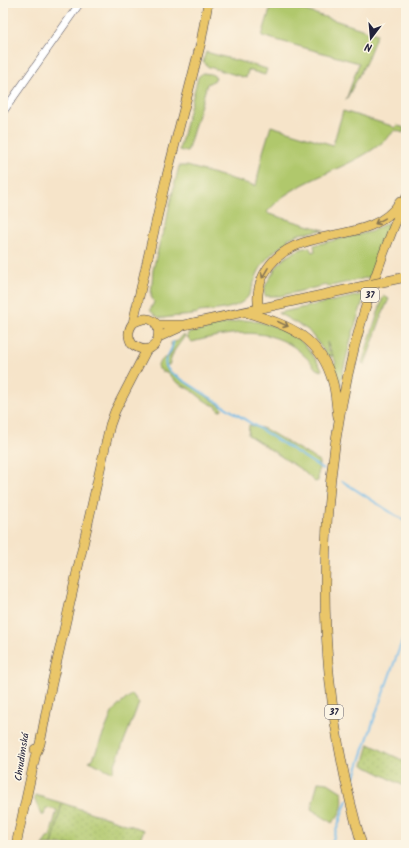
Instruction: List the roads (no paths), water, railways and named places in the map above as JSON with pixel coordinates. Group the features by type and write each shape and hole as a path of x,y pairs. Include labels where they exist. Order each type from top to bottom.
{"main road":[{"path":"147,349 136,348 132,344 128,334 129,328 133,322 165,183 203,35 208,3"},
{"path":"259,309 257,296 260,282 279,255 301,243 361,229 379,222 392,213 406,193"},
{"name":"37","path":"362,845 347,786 332,699 325,598 328,507 339,423 348,374 359,331 379,268 406,198"},
{"path":"395,224 406,207"},
{"path":"156,325 184,325 403,278"},
{"path":"139,296 145,318"},
{"path":"246,312 284,324 296,330 316,349 330,373 339,423"},
{"path":"36,753 40,744 50,692 110,425 115,411 136,368 147,349 157,342 159,337 159,331 152,321 145,318 133,322"},
{"path":"159,337 184,325"},
{"path":"136,348 136,368"},
{"name":"Chrudimská","path":"16,845 36,753 35,742 40,720 50,692"}],"street":[{"path":"3,112 80,3"}],"waterway":[{"path":"173,342 165,363 170,372 323,469"},
{"path":"342,481 406,522"},
{"path":"351,788 406,630"},
{"path":"331,845 347,800"}]}
